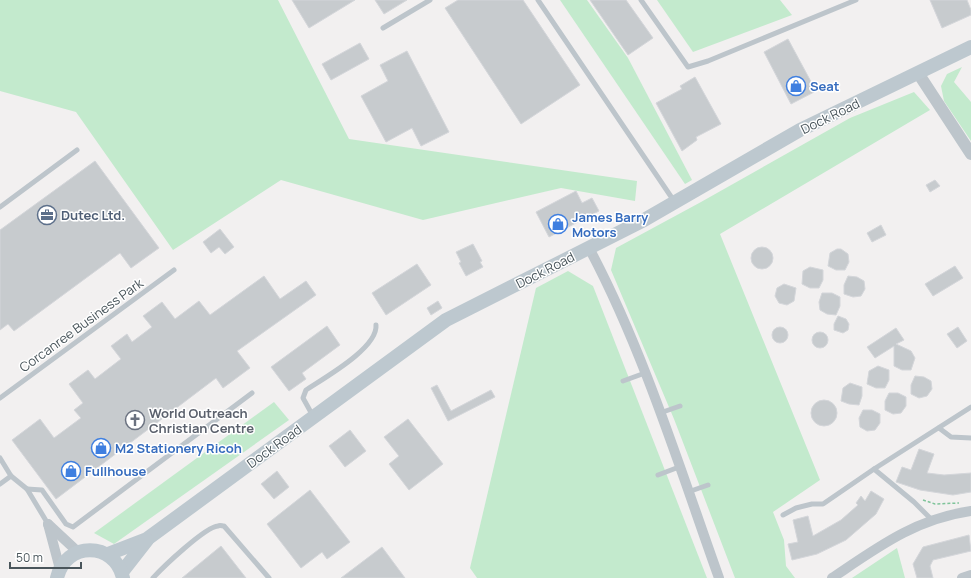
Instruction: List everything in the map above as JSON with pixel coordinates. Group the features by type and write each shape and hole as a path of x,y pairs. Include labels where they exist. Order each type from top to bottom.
{"main road":[{"name":"Dock Road","path":"108,554 147,539 446,320 589,248 674,202 800,130 971,47"},
{"name":"Dock Road","path":"123,575 147,539"},
{"path":"59,573 68,559 78,552 93,550 108,554 116,562 123,575"}],"street":[{"path":"918,73 971,154"},
{"path":"589,248 603,274 644,373 719,578"},
{"path":"832,578 891,539 931,520 971,511"},
{"path":"48,524 78,552"},
{"path":"48,524 59,573"},
{"path":"962,578 971,575"}],"lane":[{"path":"384,28 430,0"},
{"path":"538,0 674,202"},
{"path":"641,0 682,61 688,67 708,61 856,0"},
{"path":"0,207 77,150"},
{"name":"Corcanree Business Park","path":"0,398 174,270"},
{"path":"314,417 303,398 306,390 368,345 376,333 376,325"},
{"path":"623,382 644,373"},
{"path":"26,489 42,490 66,524 73,527 252,393"},
{"path":"659,413 680,406"},
{"path":"783,515 796,508 812,504 823,504 874,469 971,407"},
{"path":"939,428 951,437 971,438"},
{"path":"0,458 11,476 26,489 48,524"},
{"path":"658,475 679,467"},
{"path":"874,469 914,502 931,520"},
{"path":"0,484 11,476"},
{"path":"688,492 708,485"},
{"path":"153,578 166,564 208,530 217,526 224,526 269,578"}],"path":[{"path":"914,502 922,500 935,504 963,502"}],"green space":[{"path":"0,0 278,0 349,139 637,181 635,201 561,188 423,220 281,180 173,250 76,112 0,91"},
{"path":"560,0 587,0 628,58 692,180 685,184"},
{"path":"657,0 780,0 792,15 693,52"},
{"path":"962,67 954,82 971,102 971,141 944,101 941,86 947,74"},
{"path":"914,92 930,110 720,234 820,480 773,512 784,540 786,566 795,578 735,578 674,419 611,270 616,248 850,118"},
{"path":"568,271 593,286 707,578 477,578 470,568 536,288"},
{"path":"274,402 289,420 114,544 94,533"},
{"path":"897,548 905,578 852,578"}],"building":[{"path":"292,0 355,0 309,28"},
{"path":"375,0 407,0 384,14"},
{"path":"458,0 523,0 580,85 521,124 445,8"},
{"path":"590,0 626,0 653,38 628,55"},
{"path":"930,0 967,0 971,10 971,15 942,28"},
{"path":"788,39 816,91 791,104 764,52"},
{"path":"360,43 369,59 331,80 322,64"},
{"path":"407,51 449,132 421,146 412,128 386,142 361,96 388,81 380,65"},
{"path":"695,77 721,124 696,137 697,140 682,151 656,103 682,89 680,86"},
{"path":"95,161 159,248 131,268 120,253 14,331 8,324 0,330 0,230"},
{"path":"935,180 940,186 930,192 926,185"},
{"name":"James Barry Motors","path":"576,191 582,203 592,198 599,211 549,237 536,212"},
{"path":"881,225 886,235 872,242 867,233"},
{"path":"220,229 234,247 225,254 219,247 211,253 203,242"},
{"path":"473,244 482,261 480,262 483,267 466,276 459,263 461,262 456,252"},
{"path":"762,247 770,250 773,258 770,266 762,269 754,266 751,258 754,250"},
{"path":"837,249 841,249 848,254 849,262 845,270 836,270 828,266 830,253"},
{"path":"417,264 431,285 386,315 372,293"},
{"path":"955,266 963,278 933,296 925,284"},
{"path":"810,267 823,270 823,280 819,288 810,288 802,284 803,271"},
{"path":"264,276 280,299 306,281 316,295 237,351 250,368 223,388 216,378 56,499 12,440 40,419 54,438 81,418 74,410 83,403 69,384 88,370 95,379 121,359 111,346 127,334 132,342 152,327 143,316 162,302 175,319 199,301 210,315"},
{"path":"848,276 857,277 864,281 865,289 861,296 853,297 844,294 844,285"},
{"path":"784,284 796,288 794,301 787,305 779,303 775,296 777,288"},
{"path":"822,293 832,293 840,297 840,306 836,315 827,314 820,310 819,302"},
{"path":"438,301 442,308 431,315 427,308"},
{"path":"838,316 846,319 849,324 848,330 843,333 834,330 834,324"},
{"path":"327,326 340,345 302,373 306,379 289,391 271,367"},
{"path":"780,327 787,332 788,335 783,342 780,343 773,338 772,335 777,328"},
{"path":"958,327 967,341 957,348 947,334"},
{"path":"896,328 904,340 896,344 911,351 915,358 911,370 902,370 894,366 894,346 875,358 867,347"},
{"path":"820,332 826,334 828,340 826,346 820,348 814,346 812,340 814,334"},
{"path":"878,366 889,370 889,380 885,388 876,388 867,384 869,371"},
{"path":"915,376 924,377 931,381 932,389 927,396 919,398 911,394 911,385"},
{"path":"850,383 862,387 862,396 859,405 841,401 843,388"},
{"path":"437,385 451,411 491,390 495,397 448,421 431,388"},
{"path":"889,393 898,393 906,397 906,406 901,413 893,414 885,410 885,401"},
{"path":"824,400 833,404 837,413 833,422 824,426 815,422 811,413 815,404"},
{"path":"863,410 872,410 880,414 880,423 875,430 867,431 860,427 859,418"},
{"path":"408,419 443,464 409,490 389,464 399,456 384,437"},
{"path":"350,430 366,451 345,467 329,446"},
{"path":"919,449 934,454 927,473 944,475 971,473 971,492 953,495 920,490 896,482 902,467 911,470"},
{"path":"277,471 289,487 274,499 261,484"},
{"path":"310,490 350,542 327,559 322,552 301,568 267,524"},
{"path":"871,491 884,499 876,514 846,540 817,554 792,560 788,544 798,542 793,520 808,516 813,536 841,520 858,505 856,503 861,496 865,501"},
{"path":"969,535 971,551 933,560 930,566 933,578 917,578 913,564 923,547"},
{"path":"221,546 246,578 182,578"},
{"path":"382,547 405,578 341,578"}],"place":[{"name":"Seat","path":"796,86"},
{"name":"Dutec Ltd.","path":"47,215"},
{"name":"James Barry Motors","path":"558,224"},
{"name":"World Outreach Christian Centre","path":"135,420"},
{"name":"M2 Stationery Ricoh","path":"101,448"},
{"name":"Fullhouse","path":"71,471"}]}
